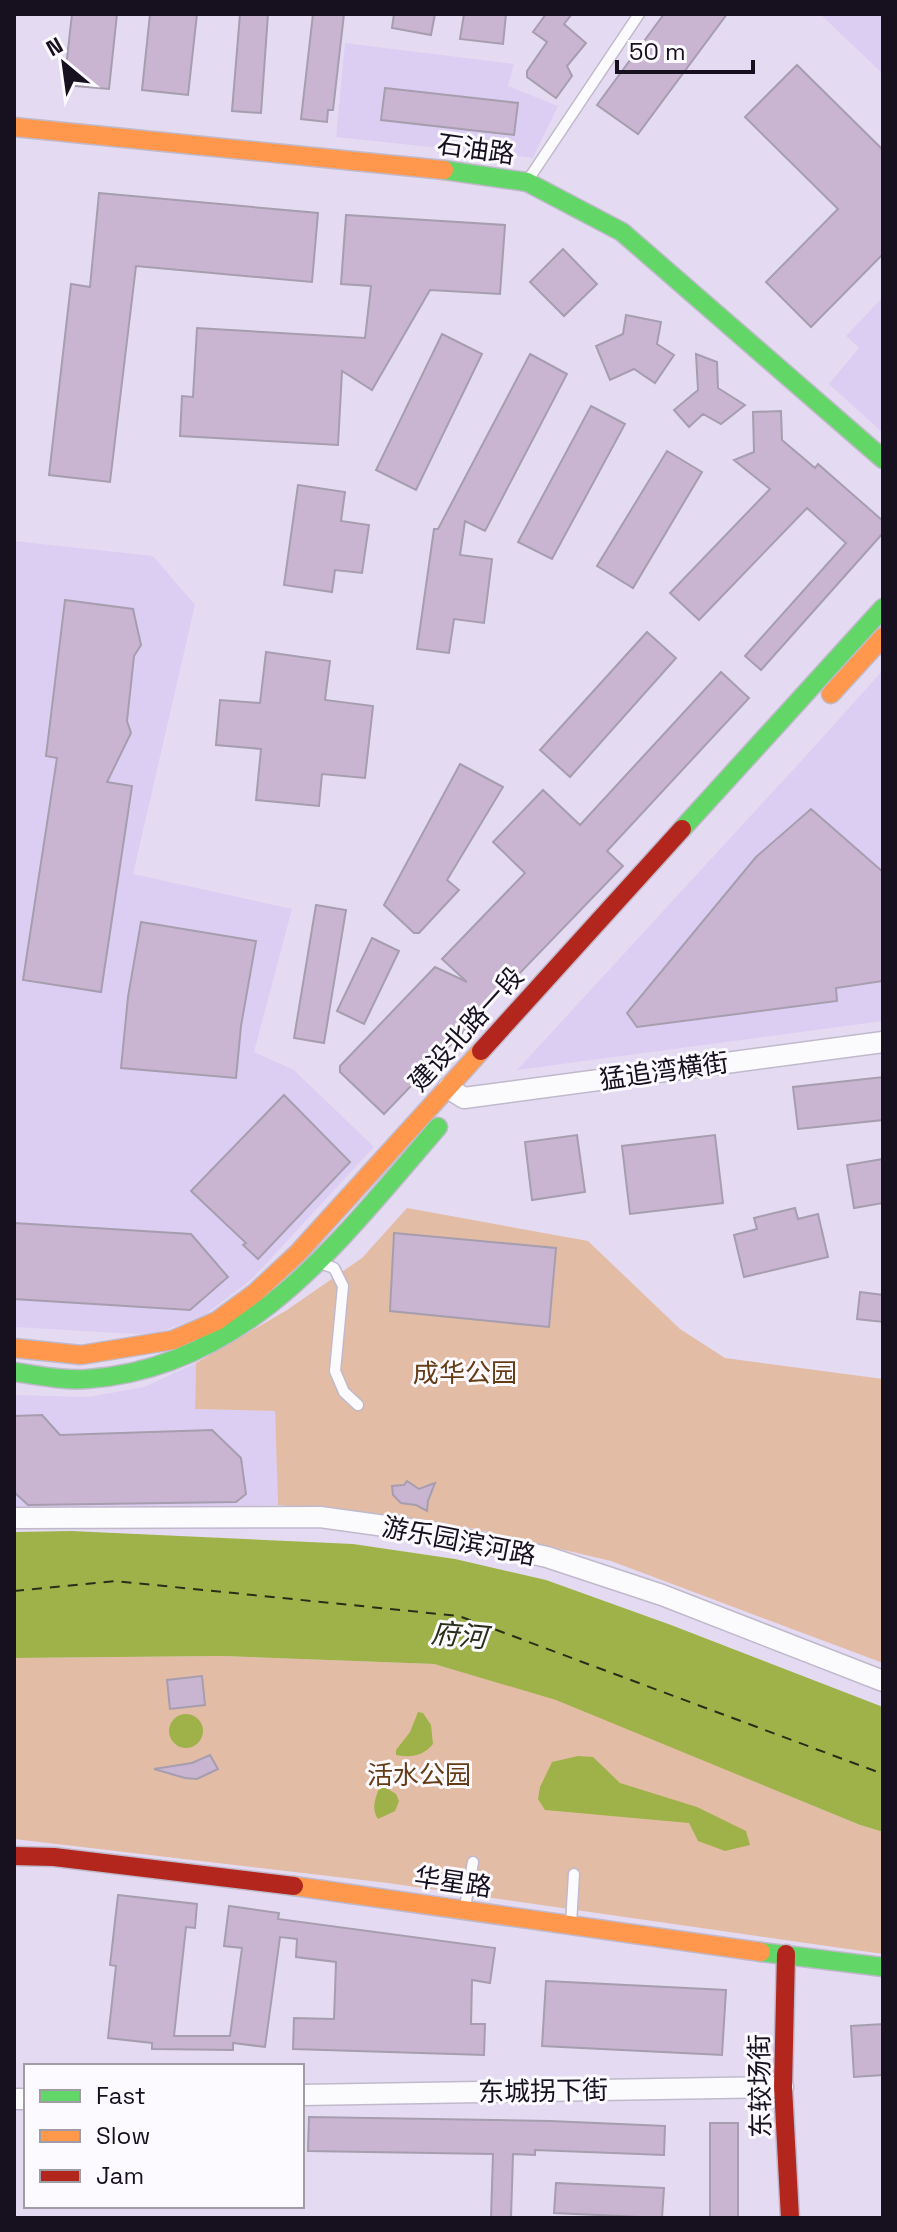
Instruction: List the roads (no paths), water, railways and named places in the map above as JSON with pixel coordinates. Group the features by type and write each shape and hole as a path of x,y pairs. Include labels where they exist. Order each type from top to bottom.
{"street":[{"name":"石油路","path":"14,127 457,171 527,182 589,212 640,245 883,459"},
{"name":"建设北路一段","path":"14,1372 87,1379 139,1372 191,1355 243,1327 287,1294 318,1262 456,1093 883,608"},
{"path":"819,707 883,637"},
{"name":"猛追湾横街","path":"456,1093 883,1042"},
{"name":"建设北路一段","path":"14,1348 81,1355 173,1340 217,1321 255,1293 297,1254 456,1093 484,1076"},
{"name":"游乐园滨河路","path":"14,1518 320,1517 436,1533 547,1557 647,1590 883,1681"},
{"name":"华星路","path":"14,1856 54,1857 255,1880 883,1967"},
{"name":"东较场街","path":"786,1954 783,2087 790,2218"},
{"name":"东城拐下街","path":"304,2095 783,2087"}],"lane":[{"path":"527,182 639,14"},
{"path":"318,1262 334,1268 343,1286 335,1371 344,1392 358,1405"},
{"path":"465,1910 473,1862"},
{"path":"571,1926 574,1874"}],"water":[{"name":"府河","path":"71,1531 353,1544 455,1559 546,1580 671,1625 883,1707 883,1832 556,1700 434,1664 222,1656 14,1658 14,1532"},
{"path":"418,1712 423,1713 431,1725 433,1744 416,1755 396,1755 396,1750 410,1732"},
{"path":"186,1714 198,1719 203,1731 198,1743 186,1748 174,1743 169,1731 174,1719"},
{"path":"578,1756 593,1757 620,1783 697,1807 746,1831 750,1845 725,1851 698,1841 689,1823 545,1810 538,1799 552,1762"},
{"path":"385,1787 396,1794 399,1801 395,1811 378,1819 375,1800 379,1788"}],"park label":[{"name":"成华公园","path":"465,1373"},
{"name":"活水公园","path":"419,1775"}]}
